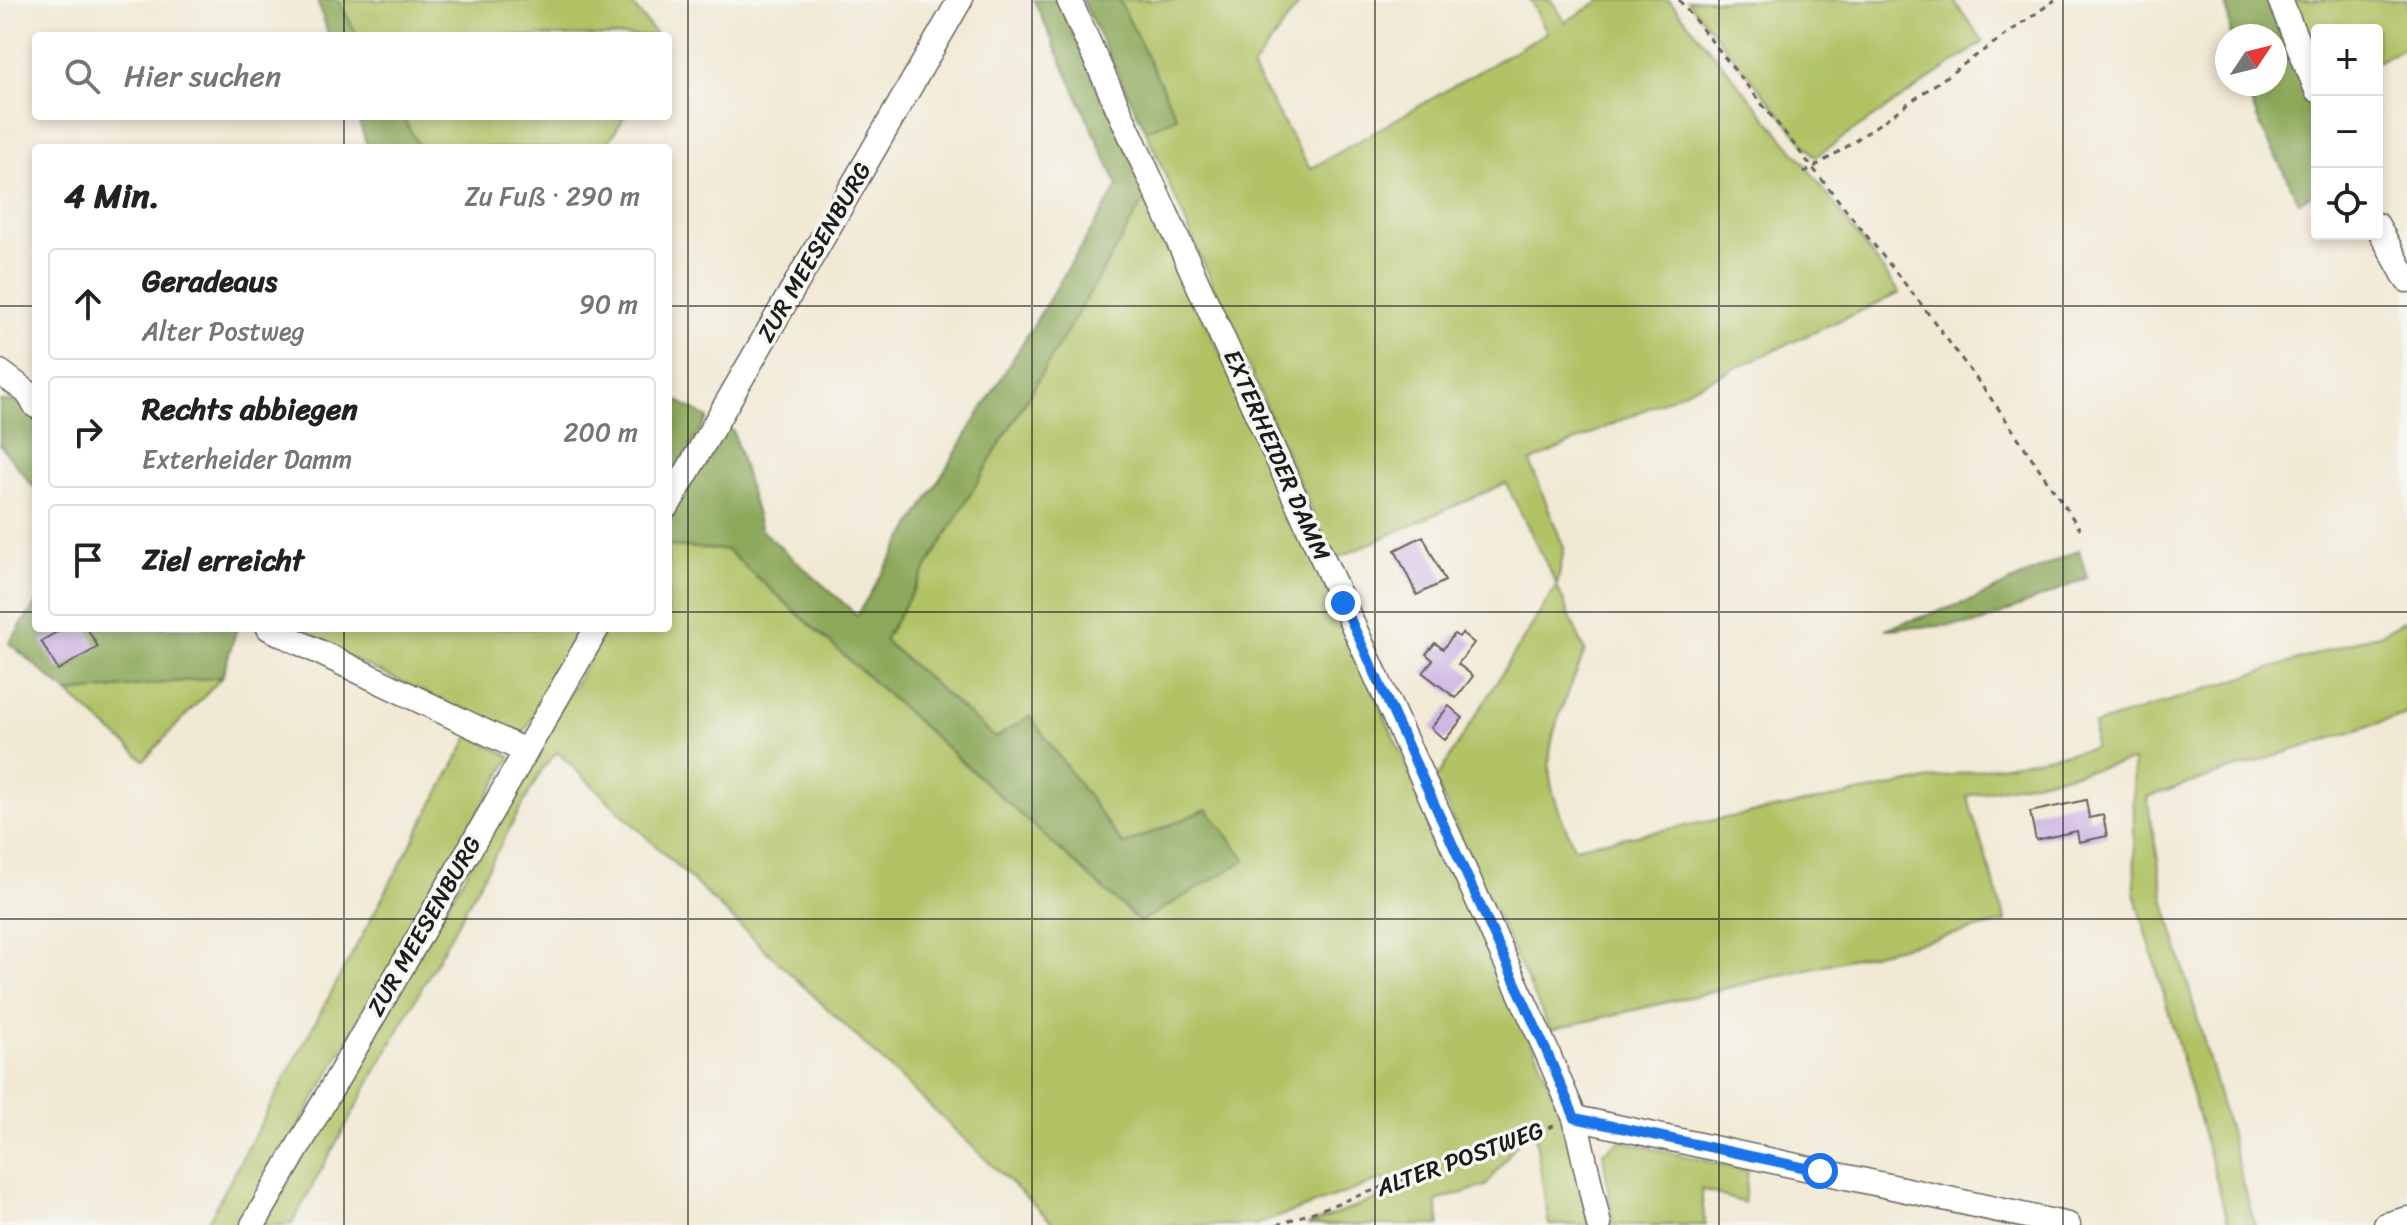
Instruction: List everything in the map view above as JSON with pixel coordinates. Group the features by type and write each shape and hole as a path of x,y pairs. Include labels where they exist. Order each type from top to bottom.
{"street":[{"name":"ZUR MEESENBURG","path":"672,498 960,0"},
{"name":"EXTERHEIDER DAMM","path":"1069,0 1546,1050 1575,1118 1599,1225"},
{"path":"2280,0 2311,75"},
{"path":"2383,236 2407,280"},
{"path":"0,372 27,392 32,400"},
{"path":"277,632 525,751"},
{"name":"ZUR MEESENBURG","path":"253,1225 595,632"},
{"name":"ALTER POSTWEG","path":"1575,1118 2068,1225"},
{"path":"2386,1225 2407,1219"}],"path":[{"path":"1679,0 1921,304 1998,408 2080,529"},
{"path":"1804,173 1845,148 2055,0"},
{"name":"ALTER POSTWEG","path":"1277,1225 1575,1118"}],"green space":[{"path":"317,0 338,0 356,32 328,32"},
{"path":"338,0 629,0 654,32 356,32"},
{"path":"1034,0 1057,0 1148,194 884,640 995,738 1030,716 1123,845 1207,809 1246,860 1140,922 727,550 672,546 672,515 725,427 733,431 761,530 857,615 1118,186"},
{"path":"1082,0 1119,0 1177,117 1146,131"},
{"path":"1119,0 1302,0 1252,68 1310,169 1547,32 1530,0 1552,0 1565,22 1601,0 1669,0 1804,163 1900,293 1530,462 1564,548 1557,586 1585,651 1560,712 1549,760 1554,795 1574,847 2094,748 2094,725 2382,633 2407,619 2407,714 2147,797 2165,902 2255,1225 2229,1225 2135,893 2133,761 1967,796 2006,922 1550,1030 1435,781 1557,585 1506,483 1333,560 1146,131 1176,117"},
{"path":"1687,0 1953,0 1984,42 1815,157"},
{"path":"2226,0 2271,0 2280,24 2229,24"},
{"path":"2287,0 2407,0 2407,47 2383,59 2383,24 2311,24 2311,62"},
{"path":"2287,41 2311,103 2311,195 2299,202 2249,96 2287,96"},
{"path":"358,120 404,120 418,144 367,144"},
{"path":"404,120 622,120 608,144 418,144"},
{"path":"1148,194 1539,1058 1571,1140 1589,1225 1549,1225 1533,1121 1486,1186 1436,1201 1440,1225 1307,1225 1388,1195 1384,1179 1256,1225 1055,1225 557,752 543,768 291,1225 263,1225 605,632 672,632 672,546 727,550 1140,922 1245,860 1207,809 1123,845 1030,717 996,739 884,640"},
{"path":"672,397 708,418 672,477"},
{"path":"0,401 22,401 32,413 32,485 0,445"},
{"path":"2079,550 2087,578 1978,624 1885,629 1973,600"},
{"path":"32,609 32,632 236,632 222,677 68,693 9,643"},
{"path":"295,632 581,632 521,738"},
{"path":"222,677 144,760 68,693"},
{"path":"470,735 511,757 242,1225 206,1225"},
{"path":"1621,1141 1748,1171 1744,1203 1701,1189 1705,1225 1613,1225 1603,1152"}],"building":[{"path":"1423,536 1445,581 1417,595 1395,550"},
{"path":"57,632 89,632 98,647 58,670 41,641"},
{"path":"1462,633 1474,643 1458,664 1473,676 1456,698 1423,673 1433,660 1426,654 1435,643 1443,649 1454,634 1459,637"},
{"path":"1449,706 1463,718 1445,740 1431,728"},
{"path":"2086,800 2089,818 2103,815 2107,836 2079,842 2077,831 2036,840 2030,812"}],"route":[{"path":"1343,603 1575,1118 1820,1171"}]}
